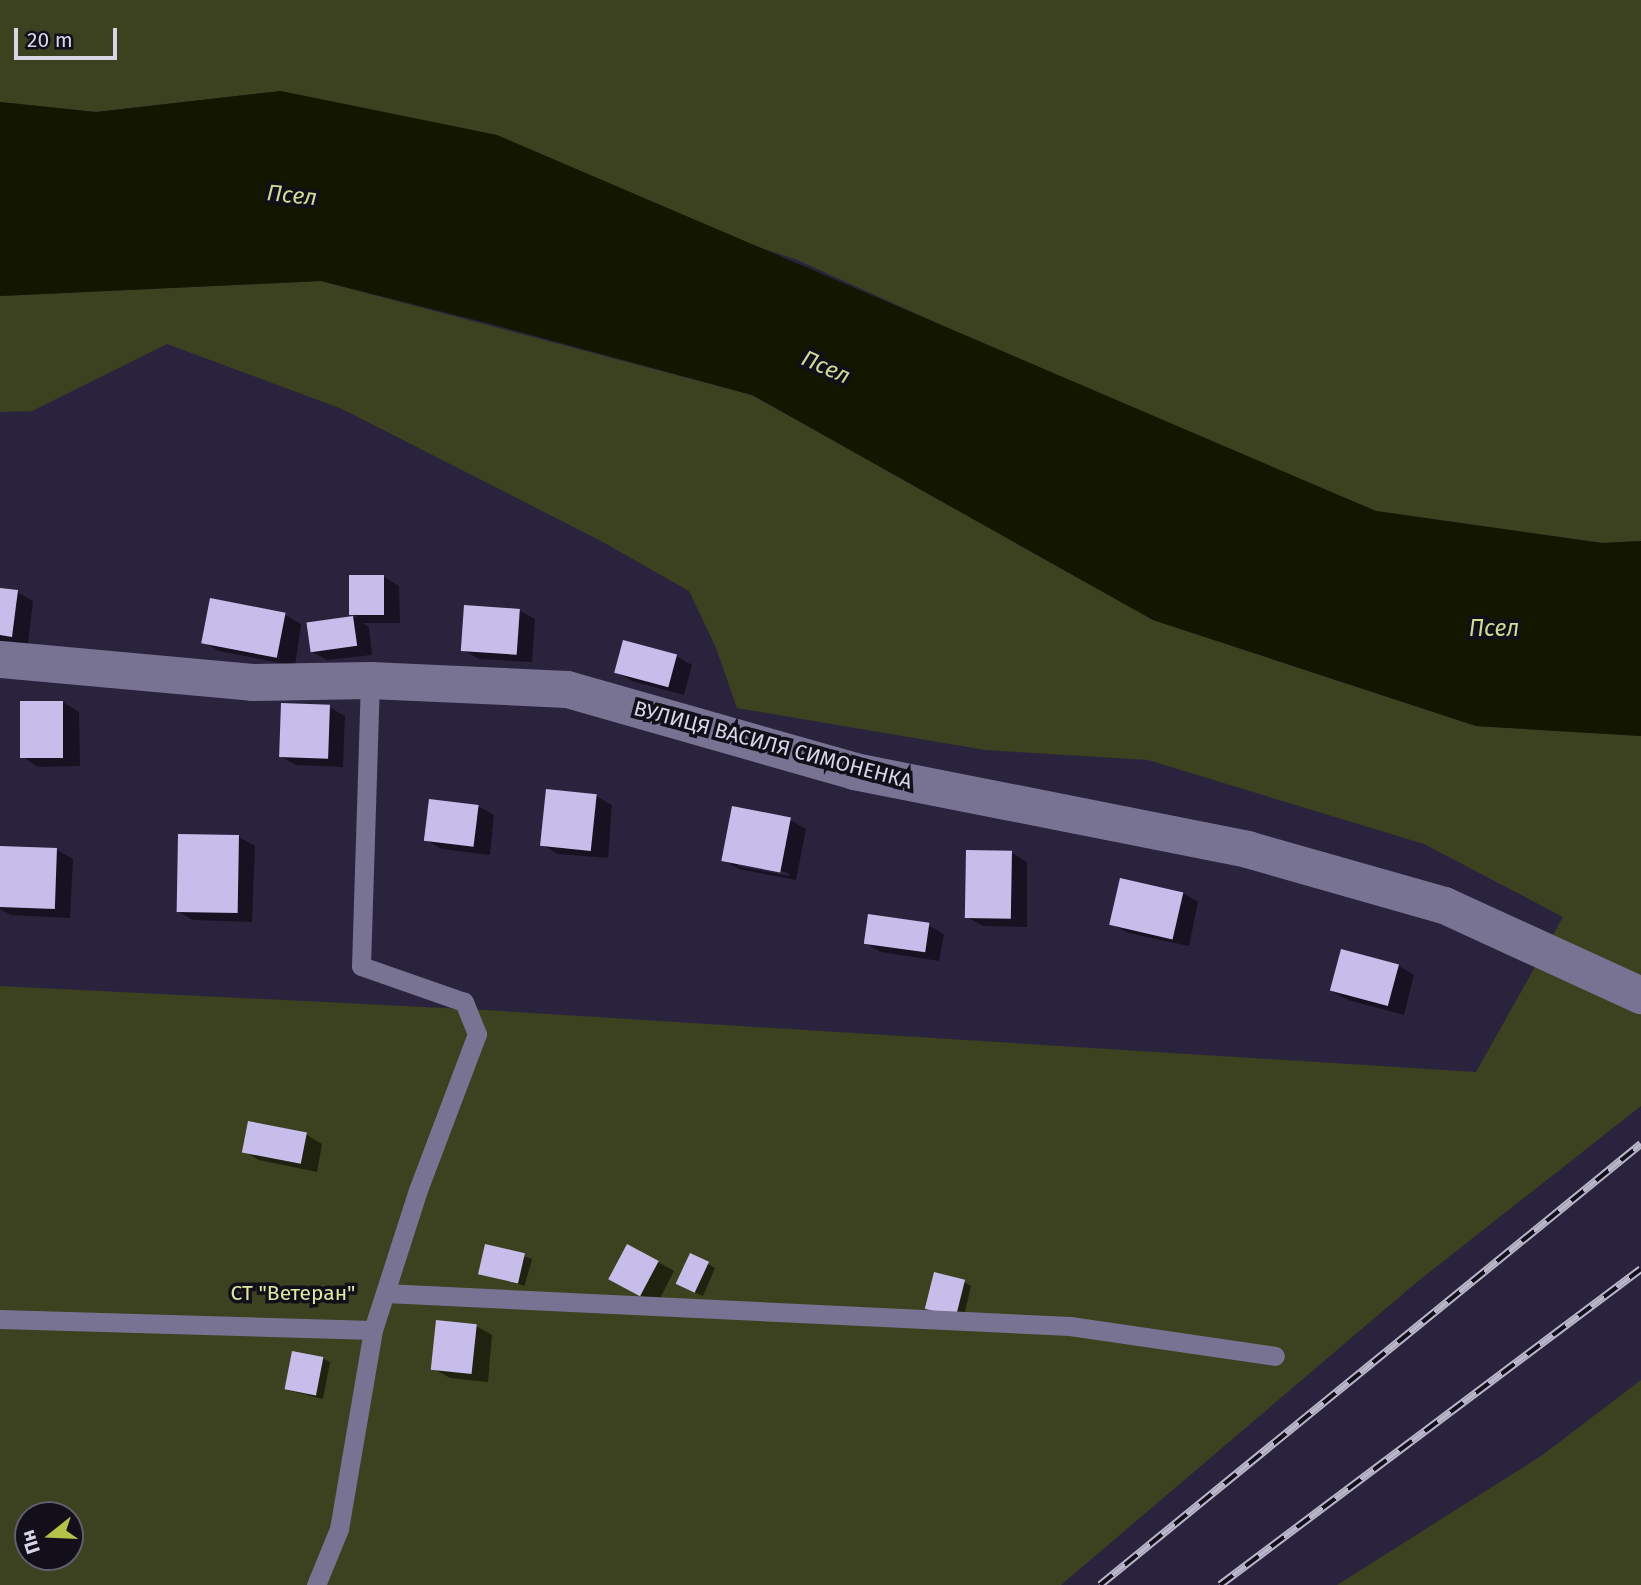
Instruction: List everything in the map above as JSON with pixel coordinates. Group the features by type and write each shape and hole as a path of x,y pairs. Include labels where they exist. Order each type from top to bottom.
{"street":[{"name":"ВУЛИЦЯ ВАСИЛЯ СИМОНЕНКА","path":"0,659 252,682 370,680 567,689 854,771 1247,849 1444,905 1641,995"}],"lane":[{"path":"316,1585 339,1529 373,1331 384,1293 477,1034 464,1002 361,966 370,680"},
{"path":"384,1293 1070,1326 1275,1356"},
{"path":"0,1319 373,1331"}],"green space":[{"path":"0,0 1641,0 1641,541 1602,543 1376,511 1081,388 795,259 281,91 96,112 0,102"},
{"name":"СТ \"Ветеран\"","path":"321,281 752,395 1153,620 1476,726 1641,736 1641,1106 1417,1282 1061,1585 0,1585 0,986 485,1010 1476,1072 1563,917 1424,844 1148,760 985,750 737,708 716,648 689,591 601,541 342,409 167,344 32,411 0,412 0,296"},
{"path":"1641,1380 1641,1585 1337,1585 1541,1456"}],"water":[{"name":"Псел","path":"281,91 497,135 1376,511 1602,543 1641,541 1641,736 1476,726 1153,620 752,395 487,323 321,281 0,296 0,102 96,112"}],"building":[{"path":"349,575 384,575 384,615 349,615"},
{"path":"0,588 18,590 12,637 0,635"},
{"path":"210,598 286,613 277,658 201,643"},
{"path":"464,605 520,609 517,655 461,651"},
{"path":"353,616 357,646 311,652 306,623"},
{"path":"623,640 677,654 668,687 614,673"},
{"path":"20,701 63,701 63,758 20,758"},
{"path":"281,703 330,705 328,759 279,757"},
{"path":"546,789 597,794 591,851 540,846"},
{"path":"429,799 479,805 474,847 424,841"},
{"path":"732,806 791,817 780,872 721,861"},
{"path":"178,834 239,835 238,913 177,912"},
{"path":"0,846 57,848 55,909 0,907"},
{"path":"966,850 1012,851 1011,919 965,918"},
{"path":"1120,878 1183,893 1173,939 1109,925"},
{"path":"868,914 929,923 925,952 864,944"},
{"path":"1341,949 1399,965 1388,1006 1330,991"},
{"path":"248,1121 307,1132 301,1164 242,1152"},
{"path":"485,1244 525,1253 518,1283 478,1274"},
{"path":"627,1244 659,1261 640,1296 608,1279"},
{"path":"690,1253 709,1262 695,1293 676,1284"},
{"path":"934,1272 965,1280 956,1317 925,1309"},
{"path":"436,1320 477,1324 472,1374 431,1370"},
{"path":"292,1351 323,1357 316,1395 285,1389"}],"railway":[{"path":"1100,1585 1641,1144"},
{"path":"1220,1585 1641,1269"}]}
